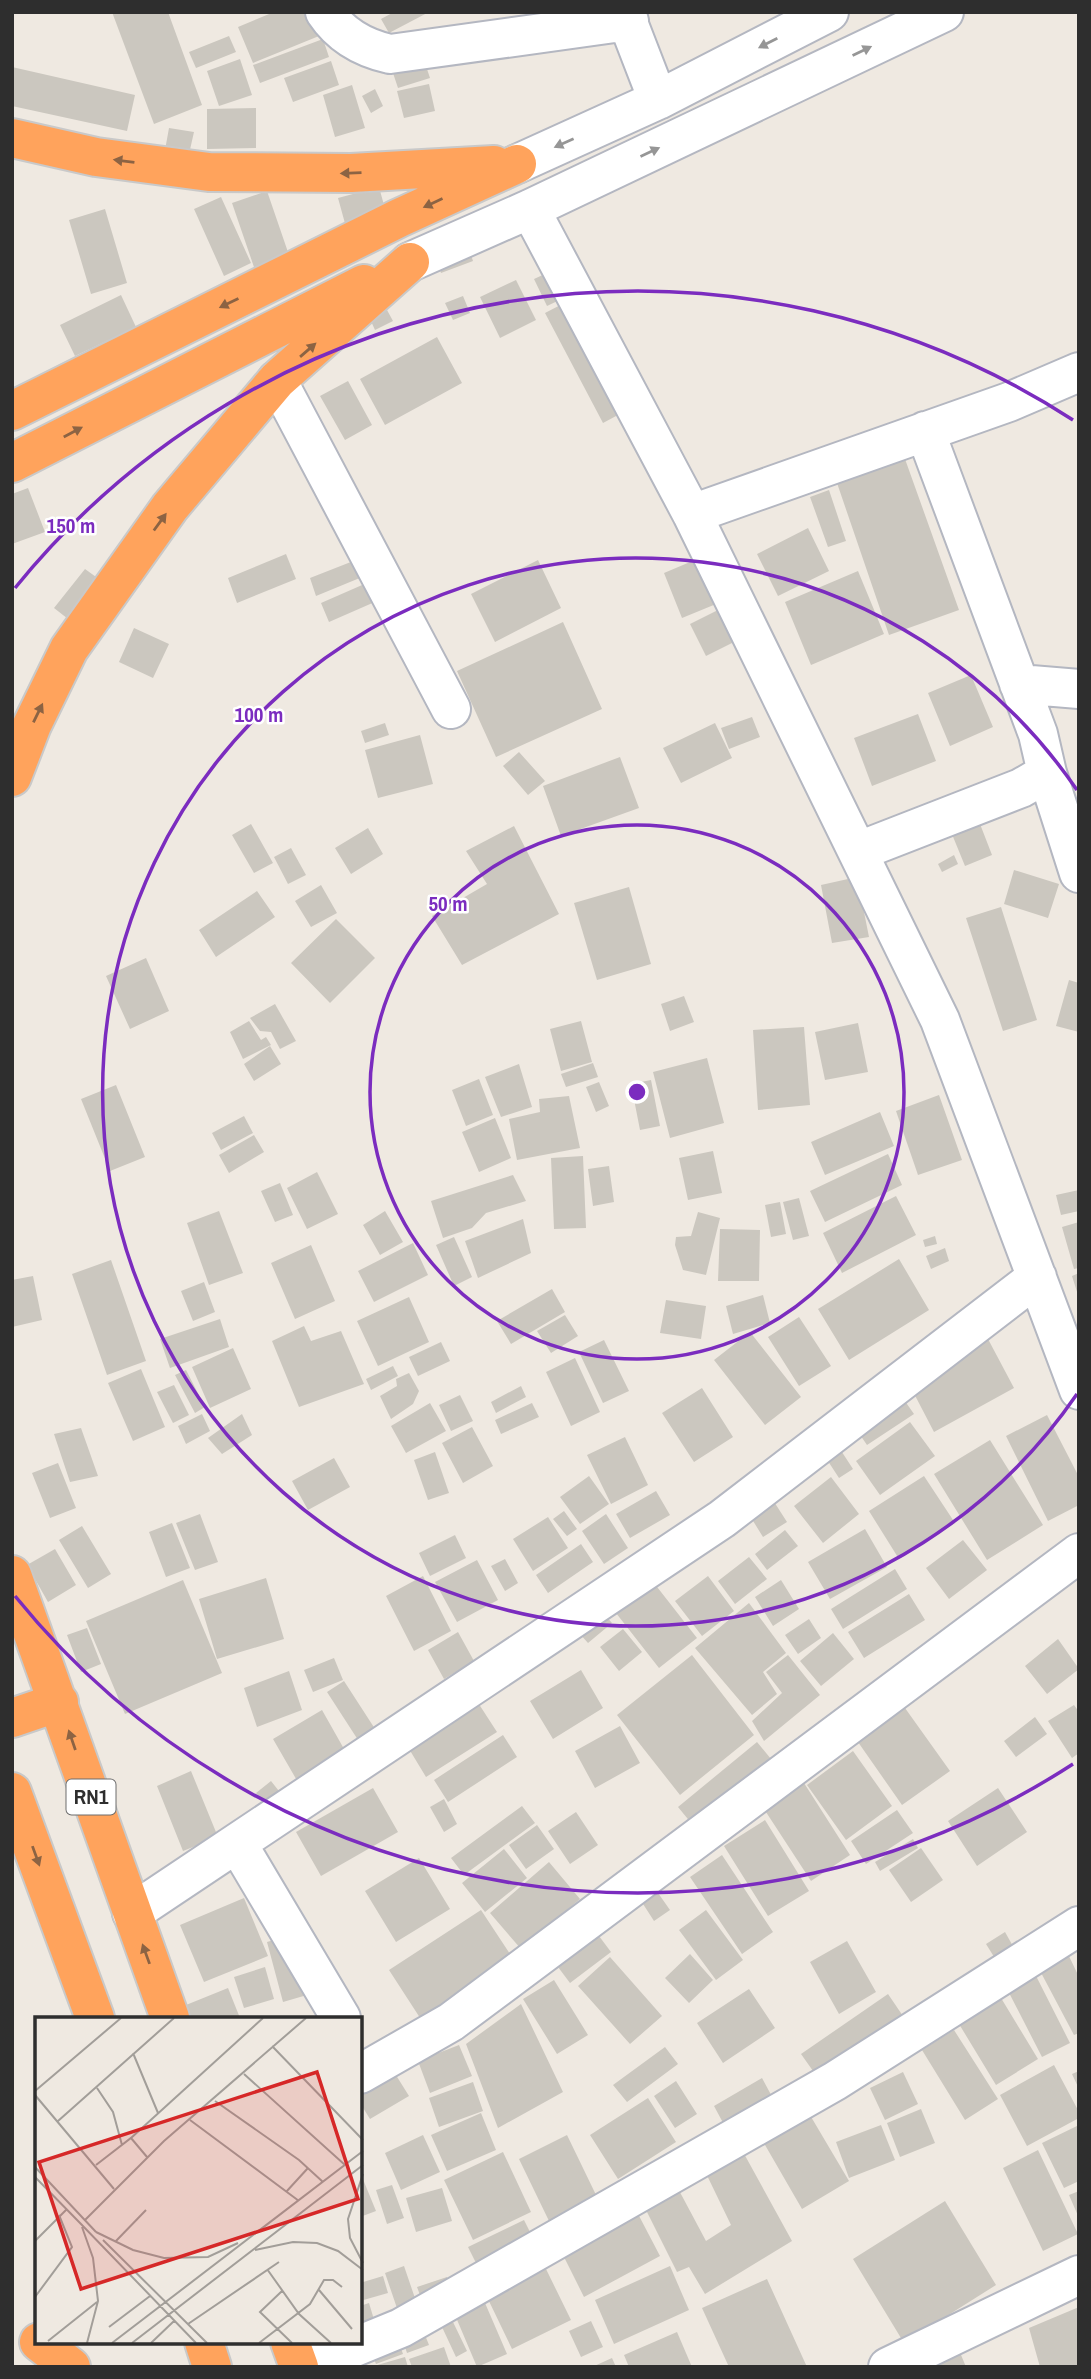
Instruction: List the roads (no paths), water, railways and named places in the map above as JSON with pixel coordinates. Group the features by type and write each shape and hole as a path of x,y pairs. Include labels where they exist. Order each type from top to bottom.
{"highway":[{"path":"12,138 96,158 209,172 351,173 517,164"},
{"path":"12,411 399,218 517,164"},
{"path":"12,776 32,725 69,649 170,507 277,380 410,262"},
{"path":"12,463 269,330 410,262"},
{"name":"RN1","path":"12,1575 170,2017"},
{"path":"12,1718 59,1702"},
{"path":"12,1792 95,2017"},
{"path":"12,2324 35,2339"},
{"path":"42,2344 71,2367"},
{"path":"205,2344 212,2367"},
{"path":"291,2344 299,2367"}],"street":[{"path":"325,12 349,38 368,49 390,54 626,17 658,100"},
{"path":"517,164 658,100 829,12"},
{"path":"410,262 530,209 944,12"},
{"path":"530,209 692,514 940,1020 1079,1390"},
{"path":"692,514 925,431 1079,372"},
{"path":"277,380 451,709"},
{"path":"925,431 1038,734 1047,773 1079,873"},
{"path":"1019,684 1079,689"},
{"path":"859,851 1021,788 1047,773"},
{"path":"131,1913 722,1518 1037,1277"},
{"path":"364,2064 451,2022 1079,1553"},
{"path":"237,1843 340,2017"},
{"path":"306,2367 401,2328 799,2102 1079,1926"},
{"path":"888,2367 1079,2275"}]}
